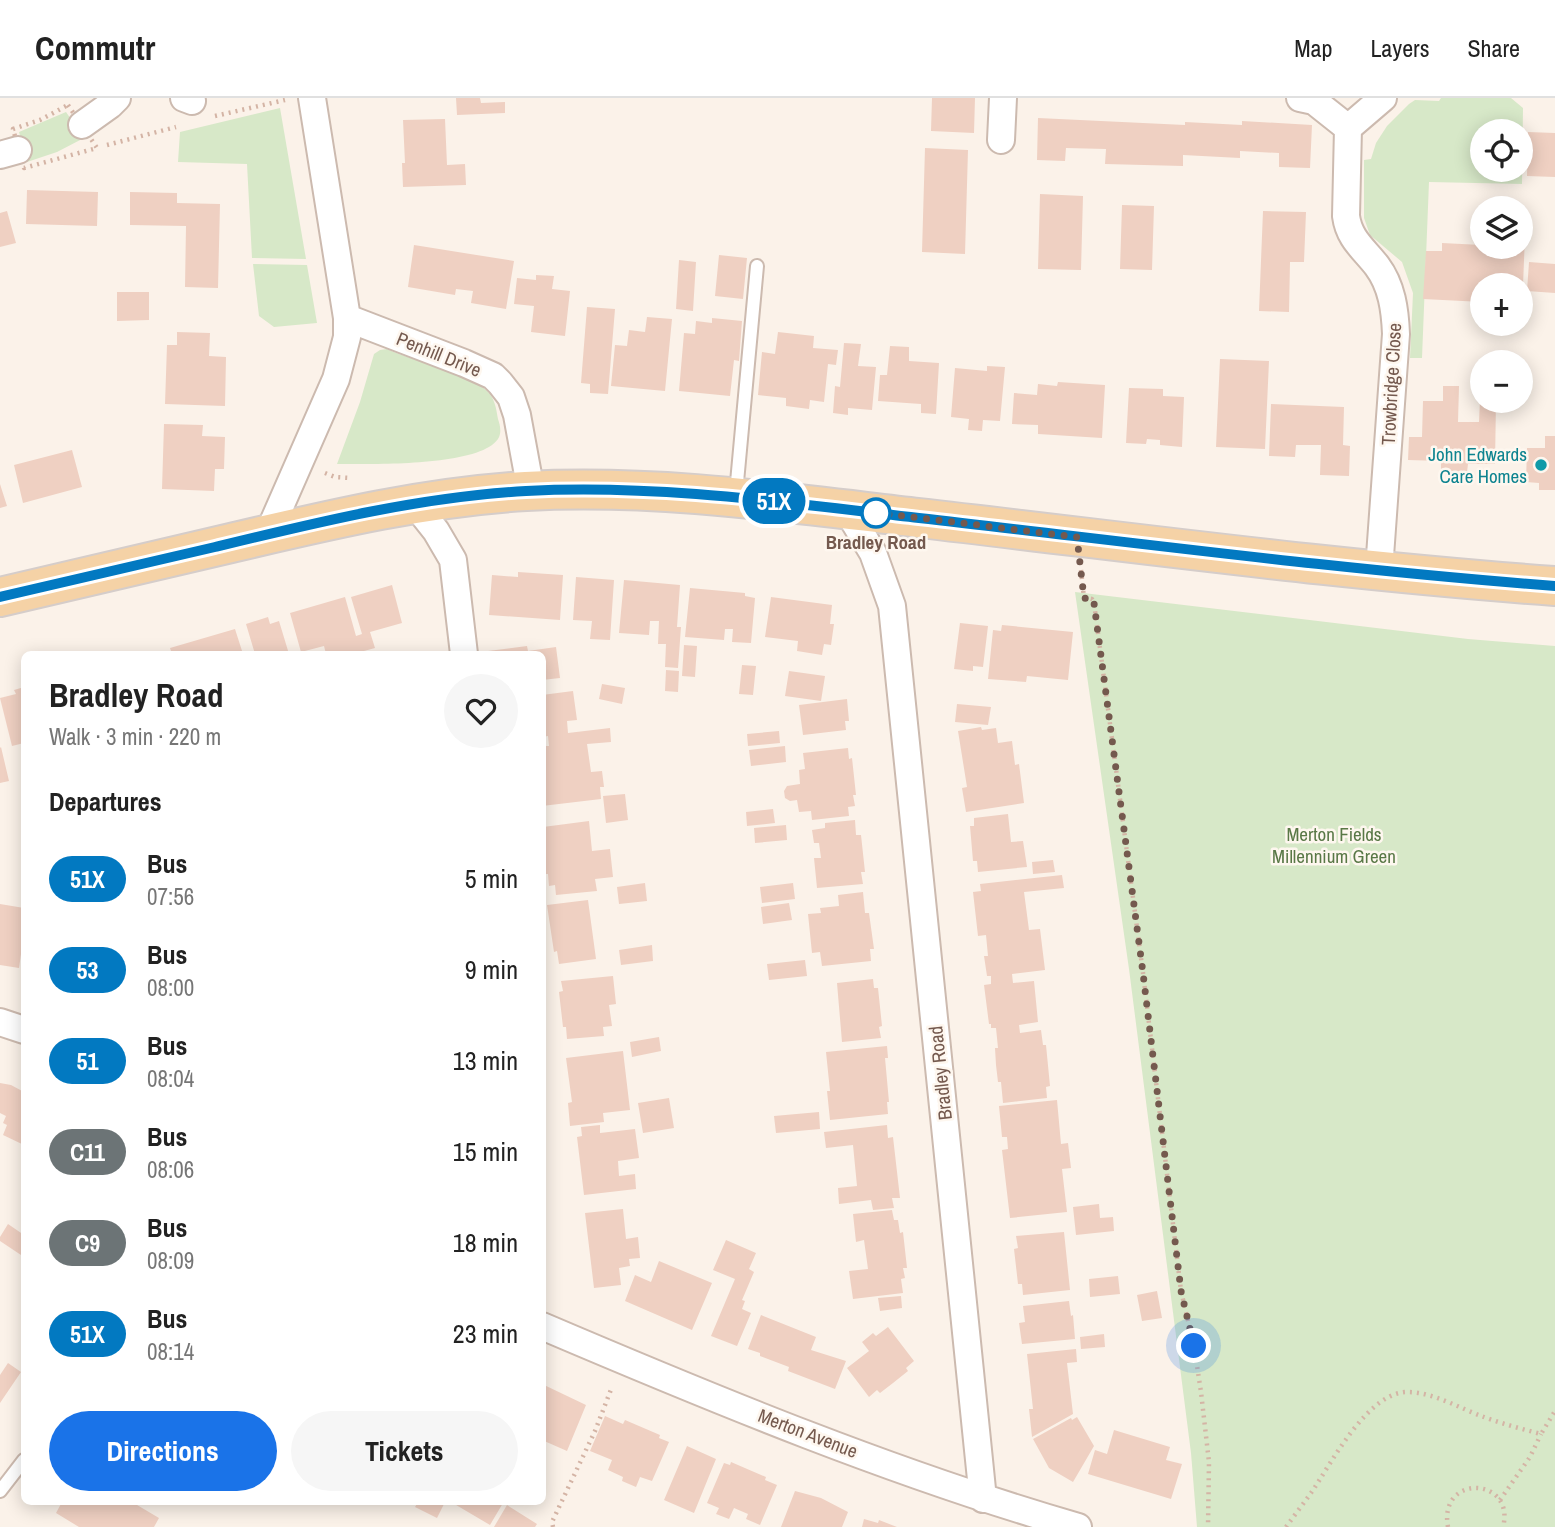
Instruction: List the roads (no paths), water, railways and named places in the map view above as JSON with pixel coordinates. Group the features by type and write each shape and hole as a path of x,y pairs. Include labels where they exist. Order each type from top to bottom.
{"main road":[{"path":"0,597 413,502 531,491 616,489 736,496 1077,537 1378,570 1555,586"}],"street":[{"path":"82,125 117,98"},
{"path":"268,534 335,379 347,337 347,318 312,98"},
{"path":"1001,139 1003,98"},
{"path":"1300,98 1314,101 1348,128 1383,98"},
{"name":"Trowbridge Close","path":"1348,128 1348,228 1356,242 1379,268 1394,302 1396,334 1378,570"},
{"name":"Penhill Drive","path":"347,318 493,376 510,397 517,415 531,491"},
{"path":"413,502 436,531 453,560 464,651"},
{"name":"Bradley Road","path":"847,510 873,553 892,606 983,1499"},
{"path":"0,1022 21,1029"},
{"name":"Merton Avenue","path":"546,1328 925,1479 1078,1527"}],"lane":[{"path":"736,496 757,266"},
{"path":"0,1491 21,1464"}],"place":[{"name":"John Edwards Care Homes","path":"1541,465"},
{"name":"Bradley Road","path":"876,513"}],"park label":[{"name":"Merton Fields Millennium Green","path":"1334,845"}]}
